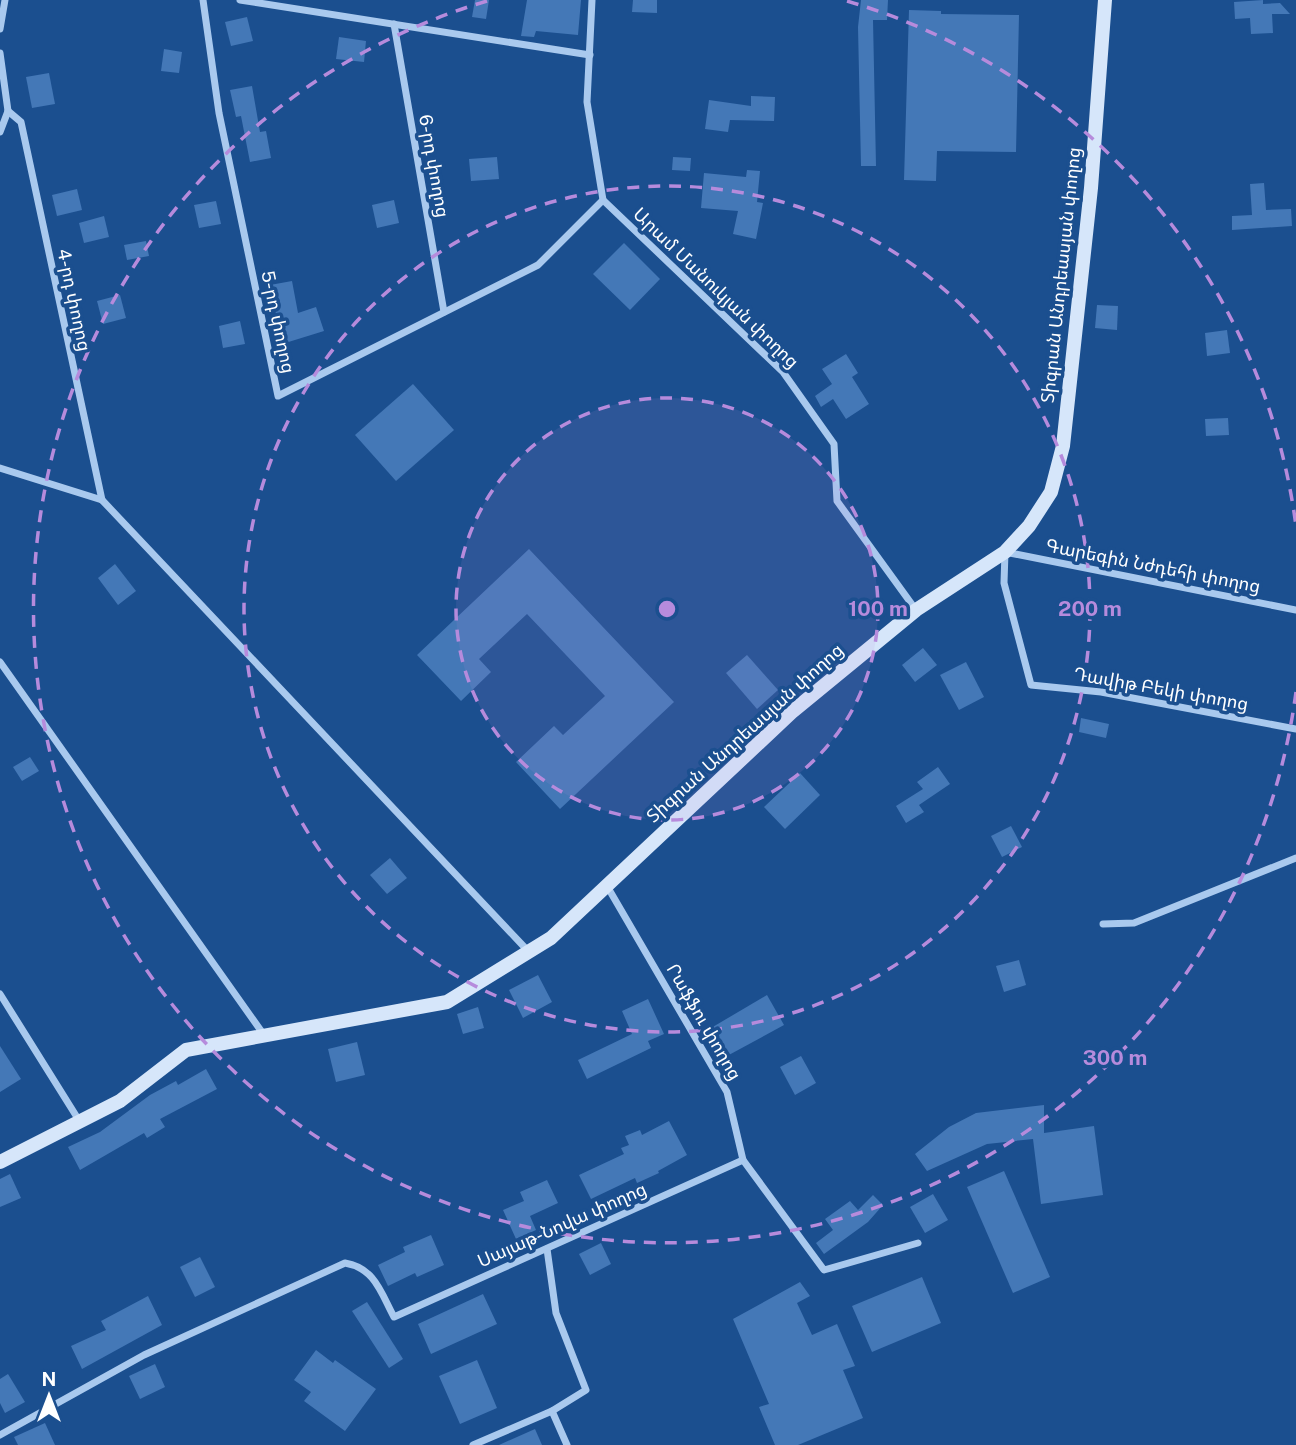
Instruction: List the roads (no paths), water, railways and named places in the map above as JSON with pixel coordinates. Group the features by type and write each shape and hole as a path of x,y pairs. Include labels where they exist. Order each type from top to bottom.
{"main road":[{"name":"Տիգրան Անդրեասյան փողոց","path":"0,1162 120,1101 186,1050 447,1002 529,952 551,938 793,711 916,610 1004,552 1029,526 1051,492 1063,446 1091,188 1105,0"}],"street":[{"path":"0,29 5,0"},
{"name":"5-րդ փողոց","path":"203,0 219,113 278,396 537,265 603,200"},
{"path":"240,0 590,55"},
{"path":"592,0 587,102 603,200"},
{"name":"6-րդ փողոց","path":"394,24 444,312"},
{"path":"0,53 8,111 0,132"},
{"name":"4-րդ փողոց","path":"8,111 21,122 102,500"},
{"name":"Արամ Մանուկյան փողոց","path":"603,200 783,372 834,444 837,501 916,610"},
{"path":"0,468 102,500 529,952"},
{"name":"Գարեգին Նժդեհի փողոց","path":"1004,552 1296,610"},
{"name":"Դավիթ Բեկի փողոց","path":"1004,552 1004,583 1031,685 1101,692 1296,729"},
{"path":"0,662 264,1035"},
{"path":"1103,924 1134,923 1296,858"},
{"name":"Րաֆֆու փողոց","path":"607,886 727,1092 743,1160 824,1270 918,1243"},
{"path":"0,994 80,1123"},
{"name":"Սայաթ-Նովա փողոց","path":"0,1434 144,1355 345,1263 360,1266 372,1274 394,1317 743,1160"},
{"path":"472,1445 552,1411 586,1390 556,1313 547,1249"},
{"path":"552,1411 567,1445"}]}
